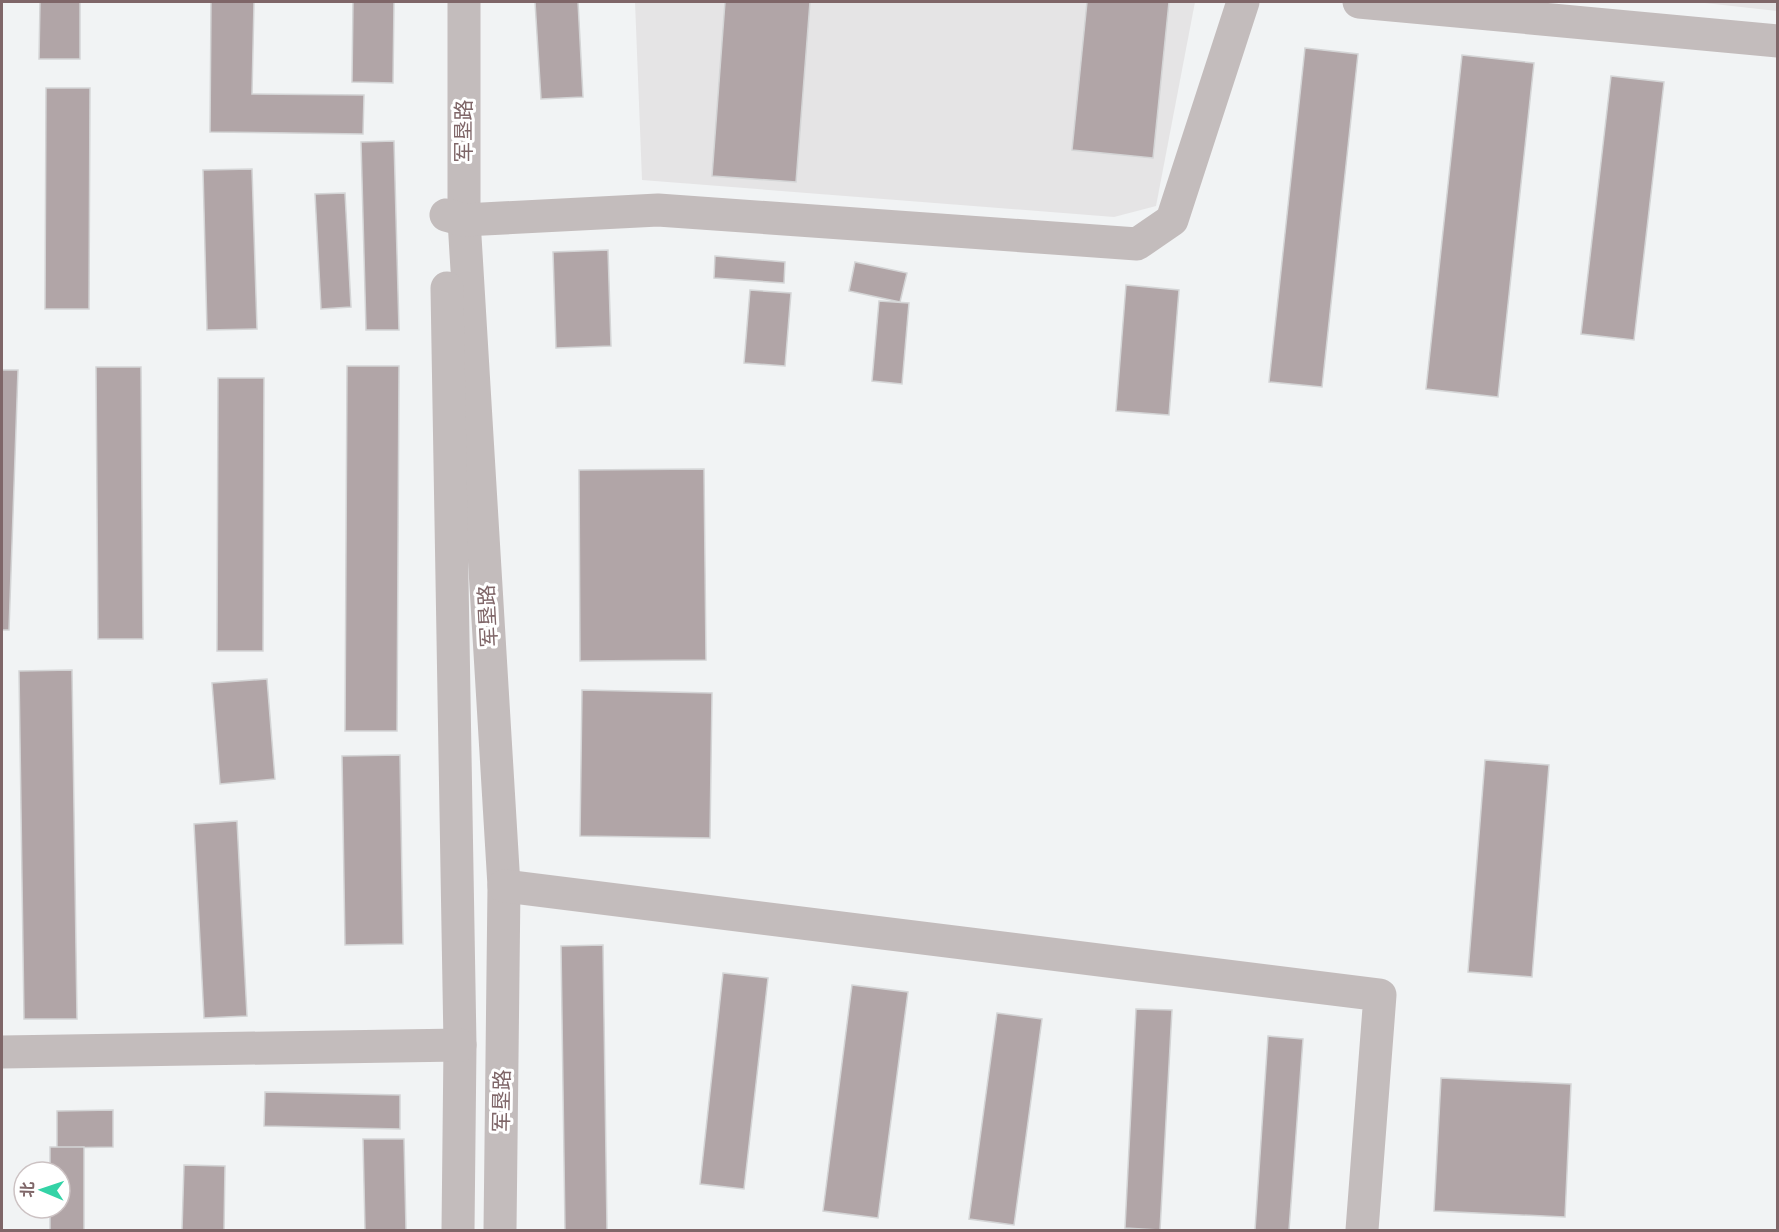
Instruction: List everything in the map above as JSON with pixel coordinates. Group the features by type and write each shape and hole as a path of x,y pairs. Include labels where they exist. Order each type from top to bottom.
{"street":[{"name":"军垦路","path":"446,2 455,217 504,886 500,1230"},
{"name":"军垦路","path":"458,1230 460,1045 455,217 464,2"},
{"path":"455,217 658,210 1137,244 1172,220 1243,2"},
{"path":"1359,2 1778,41"},
{"path":"504,886 1380,995 1362,1230"},
{"path":"2,1052 460,1045"}],"shaded area":[{"path":"635,2 1195,2 1156,206 1114,217 642,180"},
{"path":"1696,2 1777,2 1777,11"}],"building":[{"path":"40,2 80,2 80,59 39,59"},
{"path":"211,2 254,2 252,94 364,95 363,134 210,132"},
{"path":"353,2 394,2 393,83 352,82"},
{"path":"535,2 578,2 583,97 541,99"},
{"path":"725,2 810,2 796,182 712,176"},
{"path":"1087,2 1169,2 1153,158 1072,150"},
{"path":"1305,48 1358,54 1322,387 1269,382"},
{"path":"1462,55 1534,63 1498,397 1426,389"},
{"path":"1611,76 1664,82 1634,340 1581,334"},
{"path":"46,88 90,88 89,309 45,309"},
{"path":"394,141 399,330 366,330 361,142"},
{"path":"252,169 257,329 207,330 203,170"},
{"path":"345,193 351,307 321,309 315,194"},
{"path":"608,250 611,346 556,348 553,252"},
{"path":"715,256 785,262 784,283 714,278"},
{"path":"855,262 907,273 900,302 849,291"},
{"path":"1126,285 1179,290 1169,415 1116,411"},
{"path":"750,290 791,293 785,366 744,363"},
{"path":"879,301 909,303 902,384 872,381"},
{"path":"347,366 399,366 397,731 345,731"},
{"path":"96,367 141,367 143,639 98,639"},
{"path":"2,370 18,370 9,630 2,630"},
{"path":"218,378 264,378 263,651 217,651"},
{"path":"704,469 706,660 580,661 579,470"},
{"path":"72,670 77,1019 24,1019 19,671"},
{"path":"267,679 275,779 220,784 212,683"},
{"path":"582,690 712,693 710,838 580,836"},
{"path":"400,755 403,944 345,945 342,756"},
{"path":"1485,760 1549,765 1532,977 1468,972"},
{"path":"237,821 247,1016 204,1018 194,824"},
{"path":"603,945 607,1230 565,1230 561,946"},
{"path":"723,973 768,978 744,1189 700,1184"},
{"path":"852,985 908,992 878,1218 823,1211"},
{"path":"1136,1009 1172,1010 1160,1230 1125,1228"},
{"path":"997,1013 1042,1019 1014,1225 969,1219"},
{"path":"1268,1036 1303,1039 1289,1230 1255,1230"},
{"path":"1441,1078 1571,1084 1565,1217 1434,1211"},
{"path":"265,1092 400,1095 400,1129 264,1126"},
{"path":"113,1110 113,1147 57,1148 57,1111"},
{"path":"363,1139 404,1139 406,1230 365,1230"},
{"path":"50,1147 84,1147 84,1230 50,1230 50,1220 72,1220 72,1160 50,1160"},
{"path":"184,1165 225,1166 224,1230 182,1230"}]}
